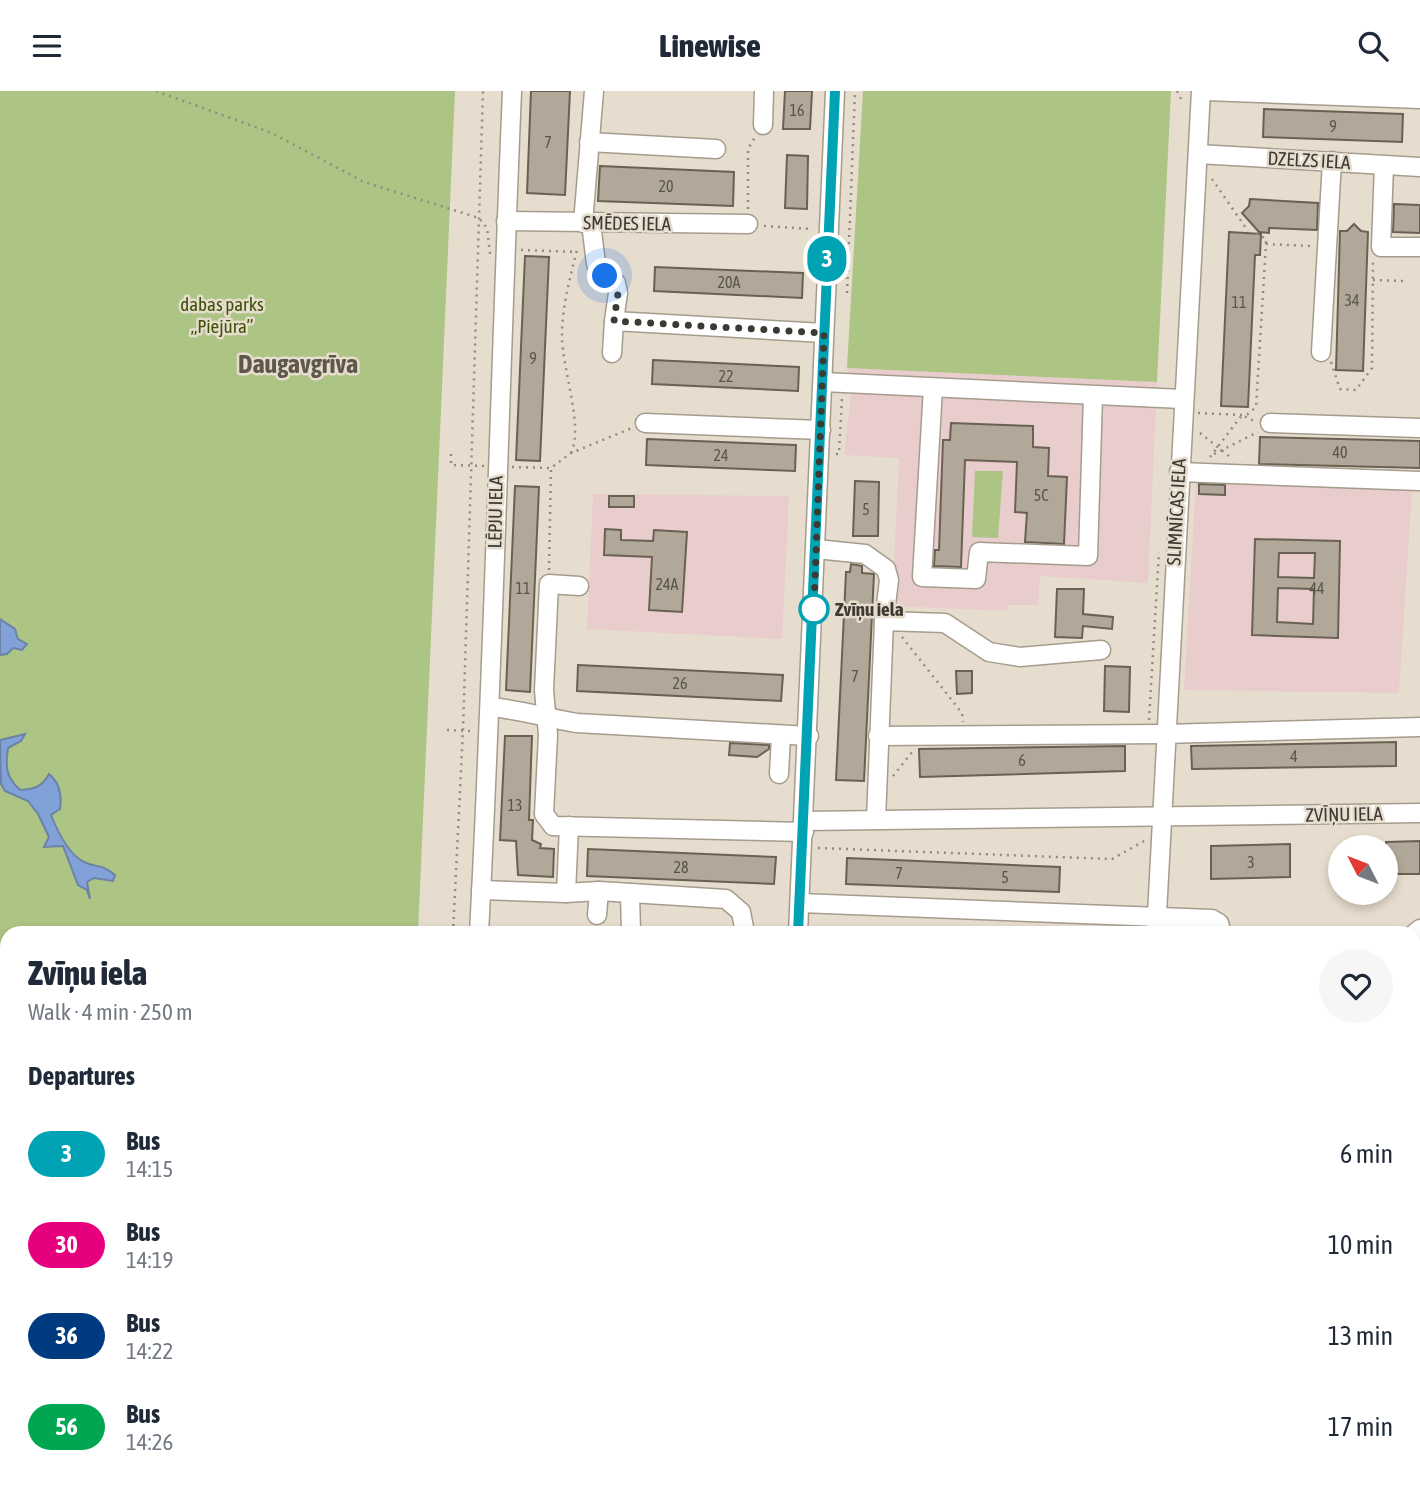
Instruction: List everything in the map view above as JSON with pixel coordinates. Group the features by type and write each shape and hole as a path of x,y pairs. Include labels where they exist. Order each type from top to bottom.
{"street":[{"name":"LĒPJU IELA","path":"479,926 491,707 496,466 512,91"},
{"path":"594,91 589,142 587,223 596,264 616,283 618,293 612,353"},
{"path":"762,125 764,91"},
{"path":"798,926 809,736 835,91"},
{"path":"1203,91 1420,99"},
{"name":"SLIMNĪCAS IELA","path":"1156,925 1164,734 1186,472 1182,399 1203,91"},
{"path":"589,142 716,149"},
{"name":"DZELZS IELA","path":"1198,154 1420,167"},
{"path":"1321,352 1332,161"},
{"path":"1384,165 1381,247 1420,247"},
{"name":"SMĒDES IELA","path":"506,221 748,224"},
{"path":"614,321 824,333"},
{"path":"823,382 1182,399"},
{"path":"933,388 922,576 976,579 979,552 1088,556 1093,396"},
{"path":"645,423 821,430"},
{"path":"1270,423 1420,428"},
{"path":"1186,472 1420,481"},
{"path":"816,549 865,554 886,569 890,580 878,736 876,820"},
{"path":"566,893 569,826 553,826 544,814 547,717 544,690 549,584 579,586"},
{"path":"886,621 945,622 989,652 1020,657 1101,650"},
{"path":"491,707 531,711 577,723 809,736"},
{"path":"878,736 1164,734 1420,727"},
{"path":"779,774 781,735"},
{"name":"ZVĪŅU IELA","path":"569,826 805,826 876,820 1161,824 1420,813"},
{"path":"481,890 566,893 599,891 726,899 741,912 744,926"},
{"path":"597,915 599,891"},
{"path":"630,893 631,926"},
{"path":"800,903 1156,925 1212,919 1220,926"}],"path":[{"path":"156,91 272,133 363,182 479,218 487,228"},
{"path":"453,926 463,730 469,466 483,91"},
{"path":"847,293 855,91"},
{"path":"1177,91 1183,103"},
{"path":"762,125 748,149 748,224 829,230"},
{"path":"1208,173 1248,231"},
{"path":"571,453 577,442 576,426 565,373 562,325 577,252 587,223"},
{"path":"1195,413 1248,414 1258,402 1266,239 1256,233"},
{"path":"1266,244 1327,247"},
{"path":"1321,352 1327,352 1340,389 1356,390 1371,368 1373,246 1381,247"},
{"path":"506,249 577,252"},
{"path":"1373,280 1403,281"},
{"path":"829,453 839,454 843,385"},
{"path":"1220,449 1242,415"},
{"path":"496,466 551,468 571,453 645,423"},
{"path":"1186,472 1220,449 1270,423"},
{"path":"1194,429 1231,458"},
{"path":"451,454 451,465 477,466"},
{"path":"549,584 551,468"},
{"path":"886,621 962,713 964,735"},
{"path":"447,730 472,731"},
{"path":"877,787 886,786 926,736"},
{"path":"817,848 1112,859 1161,824"}],"shaded area":[{"path":"847,368 1157,382 1148,583 1040,576 1038,605 1007,605 1007,611 892,606 899,458 844,455 852,385"},
{"path":"1196,478 1412,489 1399,693 1184,690"},
{"path":"593,494 789,496 782,639 587,629"}],"green space":[{"name":"dabas parks „Piejūra”","path":"0,91 455,91 418,926 0,926"},
{"path":"863,91 1171,91 1157,382 847,368"},
{"path":"975,471 1003,471 998,538 972,537"}],"water":[{"path":"0,619 15,629 18,639 27,644 22,650 13,648 7,654 0,655"},
{"path":"25,734 21,741 8,748 7,766 12,781 20,790 30,789 41,785 49,774 58,785 61,799 60,809 51,815 64,841 78,858 105,868 115,875 113,881 94,878 87,882 90,899 87,890 78,885 63,846 44,847 49,837 38,814 28,801 5,791 1,784 0,740"}],"building":[{"path":"531,91 570,91 565,195 527,193"},
{"path":"785,91 812,91 810,129 783,129"},
{"path":"1264,109 1403,114 1402,142 1263,137"},
{"path":"787,155 808,156 807,209 785,208"},
{"path":"600,166 734,172 733,206 598,201"},
{"path":"1250,199 1318,203 1317,230 1269,228 1269,233 1259,232 1242,213 1249,206"},
{"path":"1394,204 1420,205 1420,233 1393,232"},
{"path":"1354,224 1361,231 1368,232 1363,371 1336,370 1340,231 1347,231"},
{"path":"1229,232 1261,234 1260,255 1255,255 1248,407 1221,406"},
{"path":"525,256 549,257 540,461 516,460"},
{"path":"655,267 803,273 802,298 654,291"},
{"path":"653,360 799,367 798,391 652,384"},
{"path":"951,423 1033,426 1033,447 1049,448 1048,476 1067,477 1064,544 1025,542 1027,513 1015,512 1017,462 965,460 961,567 934,566 935,550 939,550 943,440 950,440"},
{"path":"1260,437 1420,441 1420,468 1259,464"},
{"path":"647,439 796,445 795,471 646,465"},
{"path":"855,481 879,482 878,536 853,536"},
{"path":"1199,484 1225,485 1225,495 1199,494"},
{"path":"515,486 539,487 530,692 506,690"},
{"path":"609,496 634,496 634,507 609,507"},
{"path":"605,529 621,530 621,540 653,541 654,530 687,532 682,612 649,610 652,557 604,555"},
{"path":"1255,539 1340,541 1338,638 1252,635","holes":["1279,553 1315,553 1314,578 1278,577","1278,588 1314,589 1313,624 1277,622"]},
{"path":"851,564 862,566 862,573 874,574 864,781 836,780 846,572 850,572"},
{"path":"1057,589 1084,589 1083,614 1113,617 1112,629 1083,626 1082,638 1055,637"},
{"path":"578,665 783,675 781,701 577,691"},
{"path":"1105,666 1130,667 1129,712 1104,711"},
{"path":"956,671 972,671 972,693 957,694"},
{"path":"505,736 532,736 529,820 533,820 532,840 541,844 540,848 554,849 553,877 518,875 516,841 500,840"},
{"path":"1396,742 1396,766 1192,769 1191,746"},
{"path":"730,743 769,745 769,749 757,757 729,755"},
{"path":"1125,746 1125,771 920,777 919,749"},
{"path":"1420,841 1420,874 1398,874 1398,842"},
{"path":"1290,844 1290,877 1211,879 1211,846"},
{"path":"588,849 776,857 774,884 587,876"},
{"path":"847,858 1060,867 1059,892 846,884"}],"bus line":[{"name":"3","path":"798,926 809,736 835,91"}],"place":[{"name":"Zvīņu iela","path":"814,609"}],"district":[{"name":"Daugavgrīva","path":"298,364"}],"route":[{"path":"605,276 616,283 618,293 614,321 824,333 814,609"}]}
